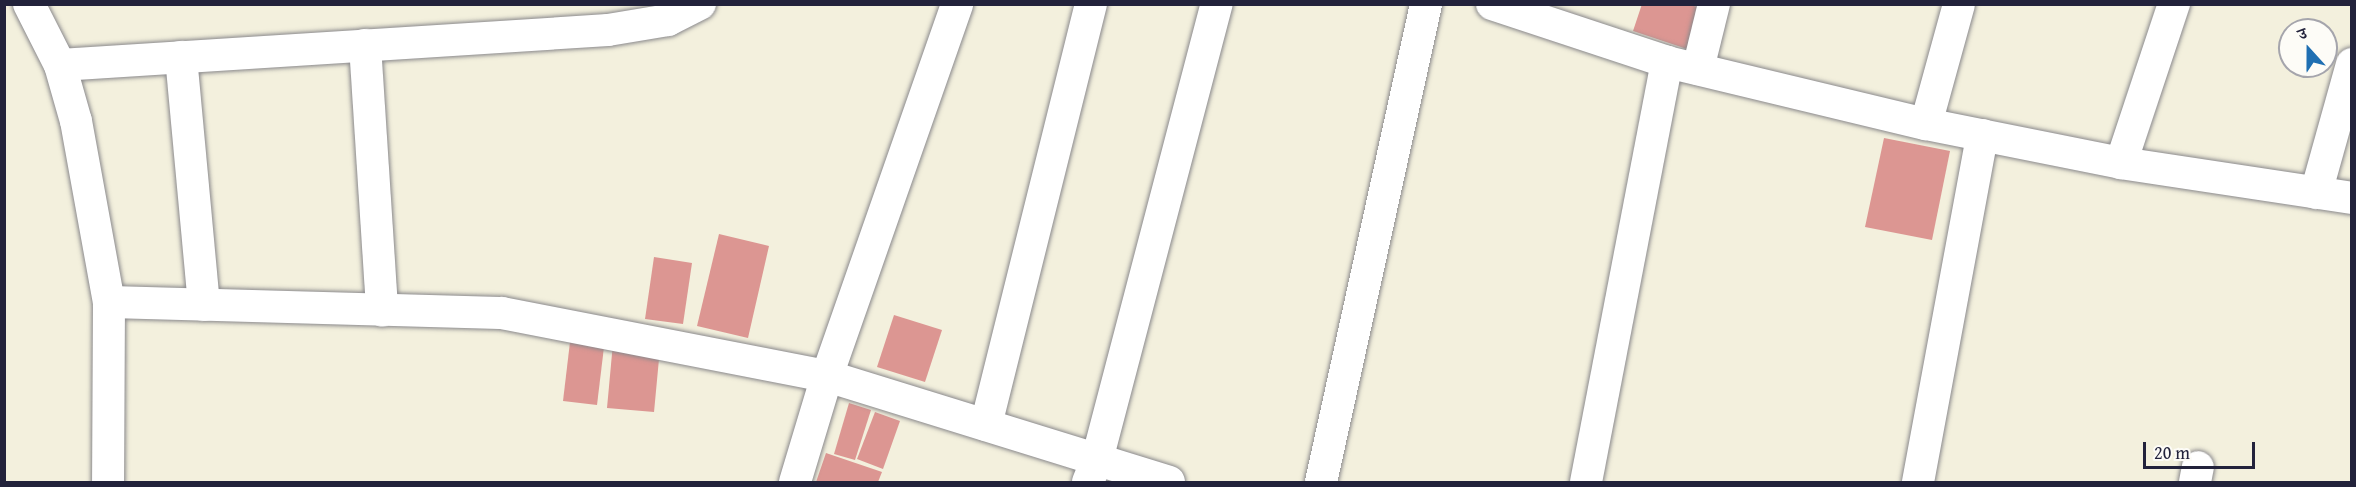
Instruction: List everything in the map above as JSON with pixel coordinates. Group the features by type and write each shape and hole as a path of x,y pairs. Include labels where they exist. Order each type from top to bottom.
{"street":[{"path":"29,4 60,65 76,121 109,302 108,483"},
{"path":"60,65 608,30 668,20 700,4"},
{"path":"795,483 826,376 957,4"},
{"path":"986,426 1090,4"},
{"path":"1092,471 1217,4"},
{"path":"1321,483 1426,4"},
{"path":"1492,4 1573,17 1667,62 1926,124 2121,163 2352,198"},
{"path":"1698,69 1714,4"},
{"path":"1926,124 1959,4"},
{"path":"2121,163 2174,4"},
{"path":"365,45 382,310"},
{"path":"181,57 204,305"},
{"path":"1586,483 1667,62"},
{"path":"2316,193 2352,64"},
{"path":"1918,483 1982,135"},
{"path":"109,302 502,313 826,376 986,426 1092,471 1169,483"}],"building":[{"path":"1642,4 1688,4 1703,9 1690,50 1633,31"},
{"path":"1884,138 1950,151 1932,240 1865,227"},
{"path":"719,234 769,246 748,338 697,326"},
{"path":"654,257 692,263 683,324 645,319"},
{"path":"894,315 942,330 925,382 877,367"},
{"path":"570,342 604,347 597,405 563,401"},
{"path":"613,343 660,348 654,412 607,408"},
{"path":"849,403 871,410 855,460 834,454"},
{"path":"875,412 900,421 883,469 857,459"},
{"path":"826,453 882,472 878,482 816,482"}]}
